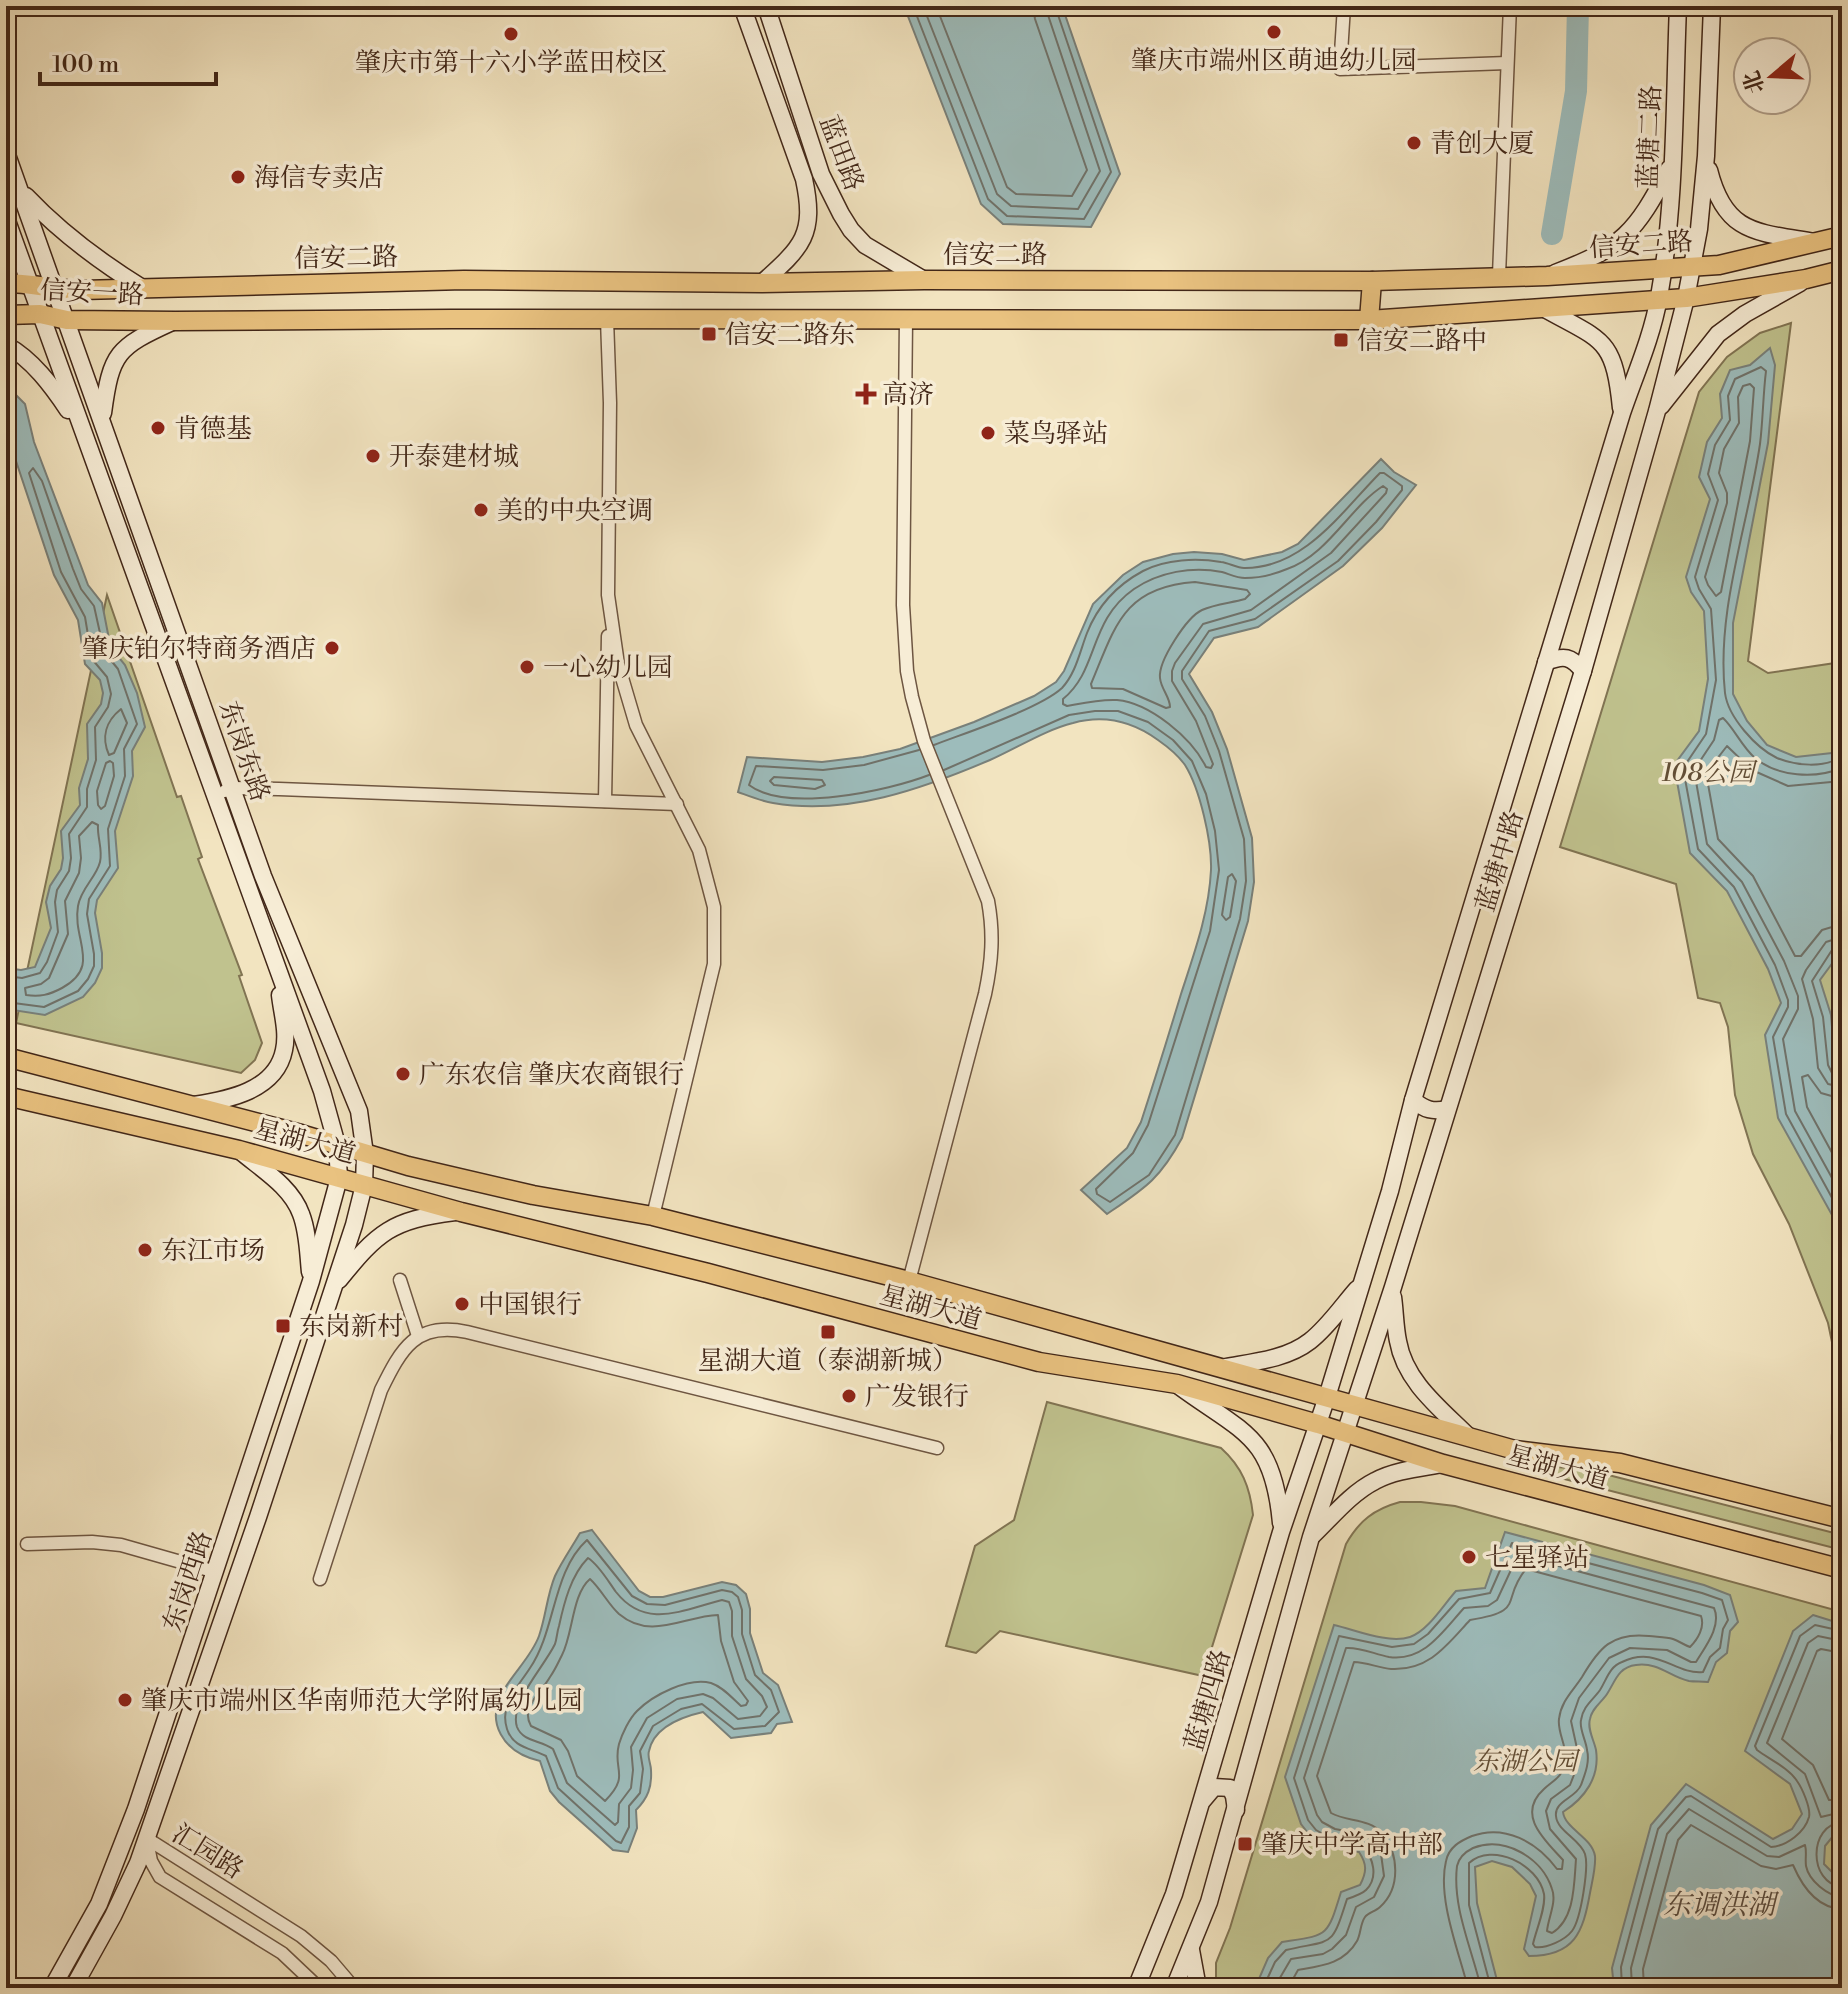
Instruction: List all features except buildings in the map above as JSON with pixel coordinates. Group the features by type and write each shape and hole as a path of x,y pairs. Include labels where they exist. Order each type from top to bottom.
{"main road":[{"name":"蓝田路","path":"742,6 804,179 810,205 806,235 787,261 762,283"},
{"name":"蓝田路","path":"766,6 821,174 841,214 865,245 924,280"},
{"name":"蓝塘二路","path":"1658,300 1670,220 1678,6"},
{"path":"1691,267 1699,229 1706,156 1712,6"},
{"name":"东岗东路","path":"6,152 263,876 359,1111 365,1154 364,1185"},
{"path":"1706,156 1715,194 1723,208 1738,223 1767,233 1819,242"},
{"path":"1547,276 1593,258 1627,234 1645,213 1672,164"},
{"path":"22,192 101,263 144,289"},
{"name":"东岗东路","path":"6,218 322,1091 337,1145 339,1178"},
{"path":"13,237 35,231"},
{"name":"信安二路","path":"144,289 479,280 762,283 924,280 1372,281 1547,276 1719,265 1842,236"},
{"name":"蓝塘中路","path":"1344,1433 1393,1287 1583,671 1657,411 1691,267"},
{"path":"102,418 107,379 118,354 144,335 175,321 1369,320 1686,298 1806,279 1842,270"},
{"path":"1657,411 1718,334 1745,314 1806,279"},
{"path":"1369,320 1372,281"},
{"name":"信安一路","path":"6,283 29,283 56,290 144,289"},
{"path":"345,319 346,283"},
{"name":"蓝塘中路","path":"1318,1424 1390,1191 1413,1100 1658,300"},
{"path":"1545,309 1588,331 1605,345 1618,374 1622,413"},
{"name":"信安一路","path":"6,315 40,314 67,320 175,321"},
{"path":"6,345 52,386 80,426"},
{"path":"61,373 84,367"},
{"path":"1546,662 1561,656 1573,660 1583,671"},
{"path":"192,1105 222,1101 248,1092 268,1078 281,1060 285,1031 275,961"},
{"name":"星湖大道","path":"6,1057 365,1154 533,1195 653,1216 909,1281 1515,1450 1620,1463 1842,1519"},
{"name":"星湖大道","path":"6,1096 239,1150 461,1212 708,1273 1039,1362 1177,1384 1443,1464 1842,1569"},
{"path":"1413,1100 1422,1108 1434,1111 1447,1109"},
{"path":"239,1150 289,1193 296,1203 305,1229 311,1281"},
{"name":"东岗西路","path":"52,1988 99,1904 118,1858 311,1281 339,1178"},
{"name":"东岗西路","path":"73,1988 113,1916 146,1838 258,1517 364,1185"},
{"path":"523,1227 522,1212 533,1195"},
{"path":"333,1288 367,1246 392,1227 416,1218 461,1212"},
{"path":"1226,1367 1263,1360 1299,1348 1323,1329 1361,1285"},
{"path":"1393,1287 1398,1343 1410,1373 1428,1397 1469,1437"},
{"path":"299,1317 320,1324"},
{"path":"1177,1384 1258,1444 1273,1475 1281,1532"},
{"name":"蓝塘四路","path":"1136,1988 1174,1894 1281,1532 1318,1424"},
{"path":"1174,1988 1209,1902 1311,1537 1344,1433"},
{"path":"1507,1480 1515,1450"},
{"path":"1311,1537 1375,1481 1405,1471 1443,1464"},
{"path":"1202,1802 1214,1787 1230,1788 1236,1812"},
{"path":"1191,1948 1198,1988"}],"street":[{"path":"1344,6 1340,69 1507,63"},
{"path":"1499,275 1510,6"},
{"path":"605,801 610,403 607,319"},
{"path":"906,319 904,636 912,697 924,741 988,901 993,929 993,954 985,994 909,1281"},
{"path":"608,595 618,664 636,725 699,850 714,907 714,964 653,1216"},
{"path":"215,794 233,788 677,804"},
{"path":"400,1280 418,1336"},
{"path":"320,1579 381,1390 405,1346 418,1336 433,1331 451,1329 467,1332 937,1448"},
{"path":"27,1544 92,1542 121,1545 216,1572"},
{"name":"汇园路","path":"146,1838 151,1861 160,1877 282,1953 319,1988"},
{"name":"汇园路","path":"146,1838 301,1936 331,1961 354,1988"}],"green space":[{"name":"108公园","path":"1791,323 1748,661 1768,673 1842,662 1842,1390 1828,1323 1789,1224 1753,1154 1735,1095 1728,1027 1720,1003 1698,998 1676,884 1560,847 1699,392 1727,357 1760,333"},
{"path":"107,595 177,797 181,796 202,857 198,859 242,975 239,976 262,1043 255,1060 241,1073 16,1023"},
{"path":"1842,1392 1842,1480 1835,1465 1832,1435"},
{"path":"1047,1402 1221,1448 1240,1470 1250,1495 1253,1515 1203,1676 1000,1631 976,1653 946,1646 975,1546 1014,1520"},
{"path":"1526,1464 1589,1470 1842,1535 1842,1550 1525,1469"},
{"name":"东湖公园","path":"1400,1502 1455,1506 1842,1612 1842,1988 1216,1988 1216,1963 1230,1928 1346,1544 1368,1517"}],"water":[{"path":"904,6 1062,6 1120,174 1091,227 1003,224 981,204"},
{"path":"1770,348 1775,365 1768,443 1733,623 1733,694 1747,721 1767,745 1796,757 1832,753 1842,747 1842,950 1820,980 1831,1015 1835,1063 1842,1075 1842,1233 1778,1118 1765,1035 1781,1003 1768,969 1727,891 1690,853 1674,765 1699,731 1708,679 1704,611 1691,592 1686,577 1710,499 1699,477 1707,442 1722,418 1720,394 1730,370 1750,365"},
{"path":"10,389 25,404 34,442 88,585 102,603 109,639 137,693 145,727 132,751 133,776 115,831 118,868 97,900 95,913 102,968 83,997 45,1015 6,1009 6,968 21,970 35,967 51,928 46,902 50,886 61,869 61,831 80,805 79,788 88,759 87,724 101,704 103,693 100,680 85,664 78,620 54,575 12,449 6,413 6,390"},
{"path":"1381,459 1394,472 1416,485 1382,528 1343,566 1258,627 1214,638 1189,674 1212,712 1227,749 1252,838 1254,882 1248,921 1182,1138 1150,1182 1107,1214 1081,1190 1127,1148 1141,1122 1196,949 1207,902 1211,858 1207,831 1196,788 1182,761 1165,745 1138,728 1107,719 1085,720 1052,730 990,760 911,790 856,803 801,806 769,802 738,792 747,757 822,762 863,757 900,749 1034,696 1056,682 1064,671 1093,604 1123,575 1143,562 1173,554 1222,554 1244,560 1282,552 1298,544"},
{"path":"592,1530 639,1591 650,1597 663,1597 722,1582 736,1585 746,1594 750,1609 750,1633 763,1673 778,1685 792,1722 777,1724 771,1733 731,1738 703,1712 662,1729 649,1751 650,1787 636,1810 637,1828 628,1852 613,1850 559,1802 550,1791 540,1761 516,1751 507,1743 497,1724 499,1701 539,1636 555,1576 580,1533"},
{"path":"1505,1532 1704,1585 1730,1595 1738,1622 1730,1631 1727,1653 1716,1662 1708,1682 1689,1681 1651,1666 1630,1666 1618,1676 1593,1712 1589,1727 1596,1750 1596,1769 1584,1793 1563,1812 1568,1823 1593,1849 1595,1856 1580,1930 1567,1946 1557,1952 1529,1956 1524,1949 1536,1896 1530,1884 1512,1867 1492,1861 1475,1867 1477,1903 1499,1988 1255,1988 1268,1958 1282,1942 1324,1932 1341,1892 1360,1885 1365,1872 1359,1852 1330,1847 1311,1837 1301,1824 1285,1777 1334,1625 1392,1639 1417,1634 1456,1591 1485,1588"},
{"name":"东调洪湖","path":"1813,1615 1842,1624 1842,1830 1838,1830 1825,1846 1824,1864 1842,1882 1842,1988 1614,1988 1612,1968 1651,1825 1686,1784 1773,1839 1792,1829 1802,1814 1790,1784 1745,1751 1793,1631"}],"waterway":[{"path":"1552,234 1576,91 1578,6"}],"place":[{"name":"肇庆市端州区萌迪幼儿园","path":"1274,32"},
{"name":"肇庆市第十六小学蓝田校区","path":"511,34"},
{"name":"青创大厦","path":"1414,143"},
{"name":"海信专卖店","path":"238,177"},
{"name":"信安二路东","path":"709,334"},
{"name":"信安二路中","path":"1341,340"},
{"name":"高济","path":"866,394"},
{"name":"肯德基","path":"158,428"},
{"name":"菜鸟驿站","path":"988,433"},
{"name":"开泰建材城","path":"373,456"},
{"name":"美的中央空调","path":"481,510"},
{"name":"肇庆铂尔特商务酒店","path":"332,648"},
{"name":"一心幼儿园","path":"527,667"},
{"name":"广东农信 肇庆农商银行","path":"403,1074"},
{"name":"东江市场","path":"145,1250"},
{"name":"中国银行","path":"462,1304"},
{"name":"东岗新村","path":"283,1326"},
{"name":"星湖大道（泰湖新城）","path":"828,1332"},
{"name":"广发银行","path":"849,1396"},
{"name":"七星驿站","path":"1469,1557"},
{"name":"肇庆市端州区华南师范大学附属幼儿园","path":"125,1700"},
{"name":"肇庆中学高中部","path":"1245,1844"}]}
